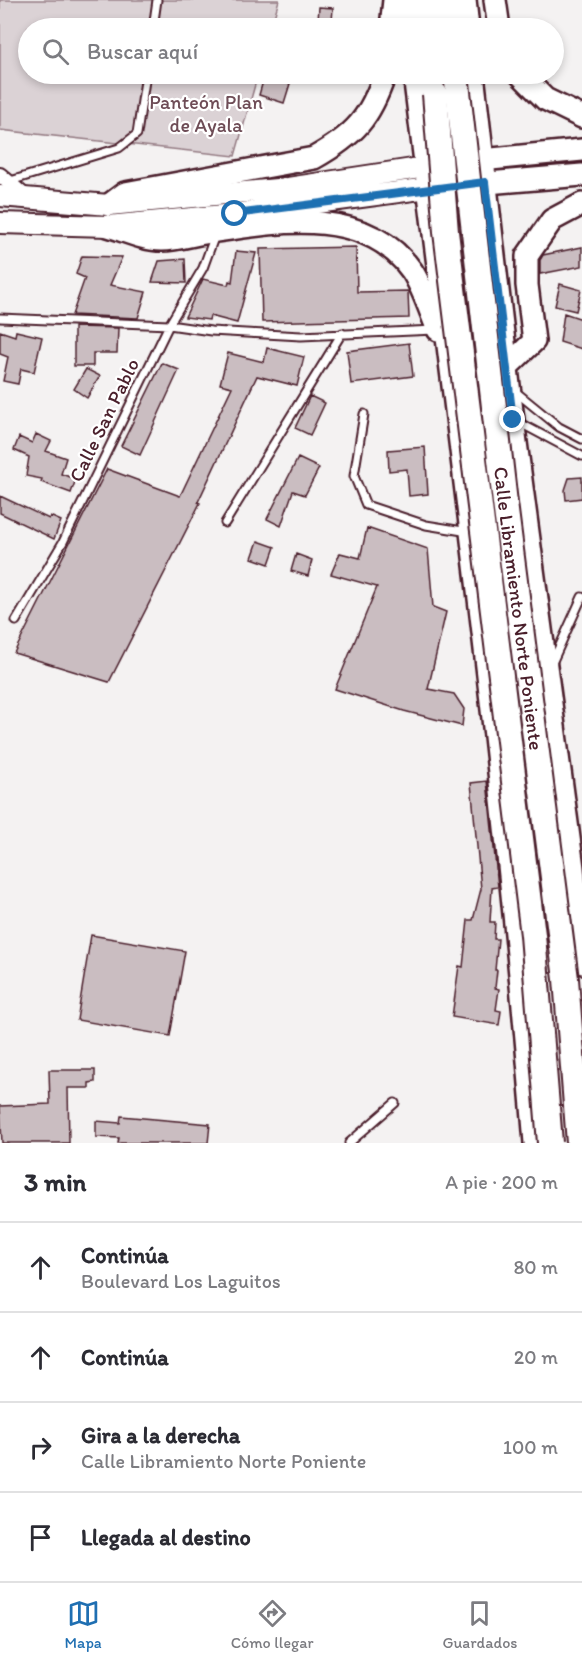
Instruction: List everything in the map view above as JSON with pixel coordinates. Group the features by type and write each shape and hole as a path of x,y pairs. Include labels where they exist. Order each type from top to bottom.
{"highway":[{"path":"424,0 426,18"},
{"path":"447,0 450,18"},
{"name":"Calle Libramiento Norte Poniente","path":"434,84 446,232 533,935 550,1143"},
{"name":"Calle Libramiento Norte Poniente","path":"457,84 508,526 566,979 579,1143"}],"main road":[{"path":"392,18 394,0"},
{"path":"406,0 408,18"},
{"path":"465,0 467,18"},
{"path":"495,0 498,18"},
{"path":"109,215 125,193 314,158 342,143 360,126 374,105 381,84"},
{"name":"Calle Libramiento Norte Poniente","path":"415,84 527,1033 535,1143"},
{"name":"Calle Libramiento Norte Poniente","path":"474,84 513,420 546,676 577,865 582,961"},
{"path":"530,84 545,99 582,117"},
{"path":"0,224 109,215 235,214 427,178 483,159 582,150"},
{"path":"427,178 485,182 582,175"},
{"path":"2,184 28,199 109,215 138,236 162,240 282,222 312,221 374,237 397,254 412,272 448,356"},
{"path":"509,377 534,341 527,285 527,256 552,220 582,204"}],"lane":[{"path":"154,18 157,0"},
{"path":"2,184 119,148 137,134 144,84"},
{"name":"Calle San Pablo","path":"16,621 63,542 169,325 203,268 217,231"},
{"path":"0,318 169,325 211,331 301,336 438,330"},
{"path":"225,523 342,333"},
{"path":"509,377 527,404 559,427 582,439"},
{"path":"364,414 354,476 366,505 426,525 469,532"},
{"path":"513,420 582,456"},
{"path":"546,676 573,612 582,597"},
{"path":"349,1143 396,1103"}],"green space":[{"name":"Panteón Plan de Ayala","path":"0,0 279,0 274,18 18,18 18,84 255,84 235,156 0,130"}],"building":[{"path":"319,7 333,8 332,18 318,18"},
{"path":"262,84 290,84 284,103 259,95"},
{"path":"356,247 357,292 408,291 409,318 262,322 260,249"},
{"path":"582,247 582,266 540,274 540,260 543,255"},
{"path":"236,251 256,253 237,323 210,316 209,320 185,317 203,279 228,285 229,281 232,282"},
{"path":"82,256 122,257 110,285 146,292 138,318 72,315 85,278 76,274"},
{"path":"185,259 186,283 152,282 159,261"},
{"path":"560,284 581,290 576,311 555,306"},
{"path":"564,313 582,319 582,349 560,342"},
{"path":"74,327 118,328 117,353 93,353 93,366 74,366"},
{"path":"0,331 15,336 16,331 42,337 34,372 21,369 18,384 3,381 8,357 0,354"},
{"path":"409,343 413,376 351,384 347,351"},
{"path":"267,348 304,357 297,386 257,376 198,502 200,503 109,682 14,653 107,469 180,496 232,387 220,384 228,353 264,362"},
{"path":"162,363 179,370 140,455 121,446"},
{"path":"86,369 100,376 87,398 74,389"},
{"path":"310,396 325,403 310,435 295,428"},
{"path":"36,434 51,441 46,451 66,458 61,474 76,479 71,493 41,482 42,479 26,476 29,457 14,450 19,437 32,443"},
{"path":"425,447 428,494 409,496 407,469 389,471 388,450"},
{"path":"298,458 319,468 305,495 293,491 281,526 267,519"},
{"path":"582,477 582,498 566,500 565,490 569,478"},
{"path":"0,496 49,519 50,516 61,521 54,539 0,513"},
{"path":"367,528 428,549 433,607 446,612 428,689 454,694 464,709 462,726 404,711 335,689 377,587 331,574 340,553 360,558"},
{"path":"258,541 275,547 269,564 252,558"},
{"path":"296,554 312,560 308,576 291,571"},
{"path":"487,781 498,887 492,888 490,922 495,922 494,939 498,939 495,988 499,989 496,1010 501,1011 499,1025 452,1017 459,966 463,967 468,920 473,920 481,889 471,783"},
{"path":"91,935 185,951 170,1036 77,1020"},
{"path":"49,1070 95,1070 95,1082 89,1083 89,1088 68,1088 69,1143 2,1143 0,1106 50,1104"},
{"path":"121,1116 210,1124 208,1143 118,1143 119,1138 96,1137 96,1121 120,1123"}],"route":[{"path":"235,214 485,182 513,420"}]}
